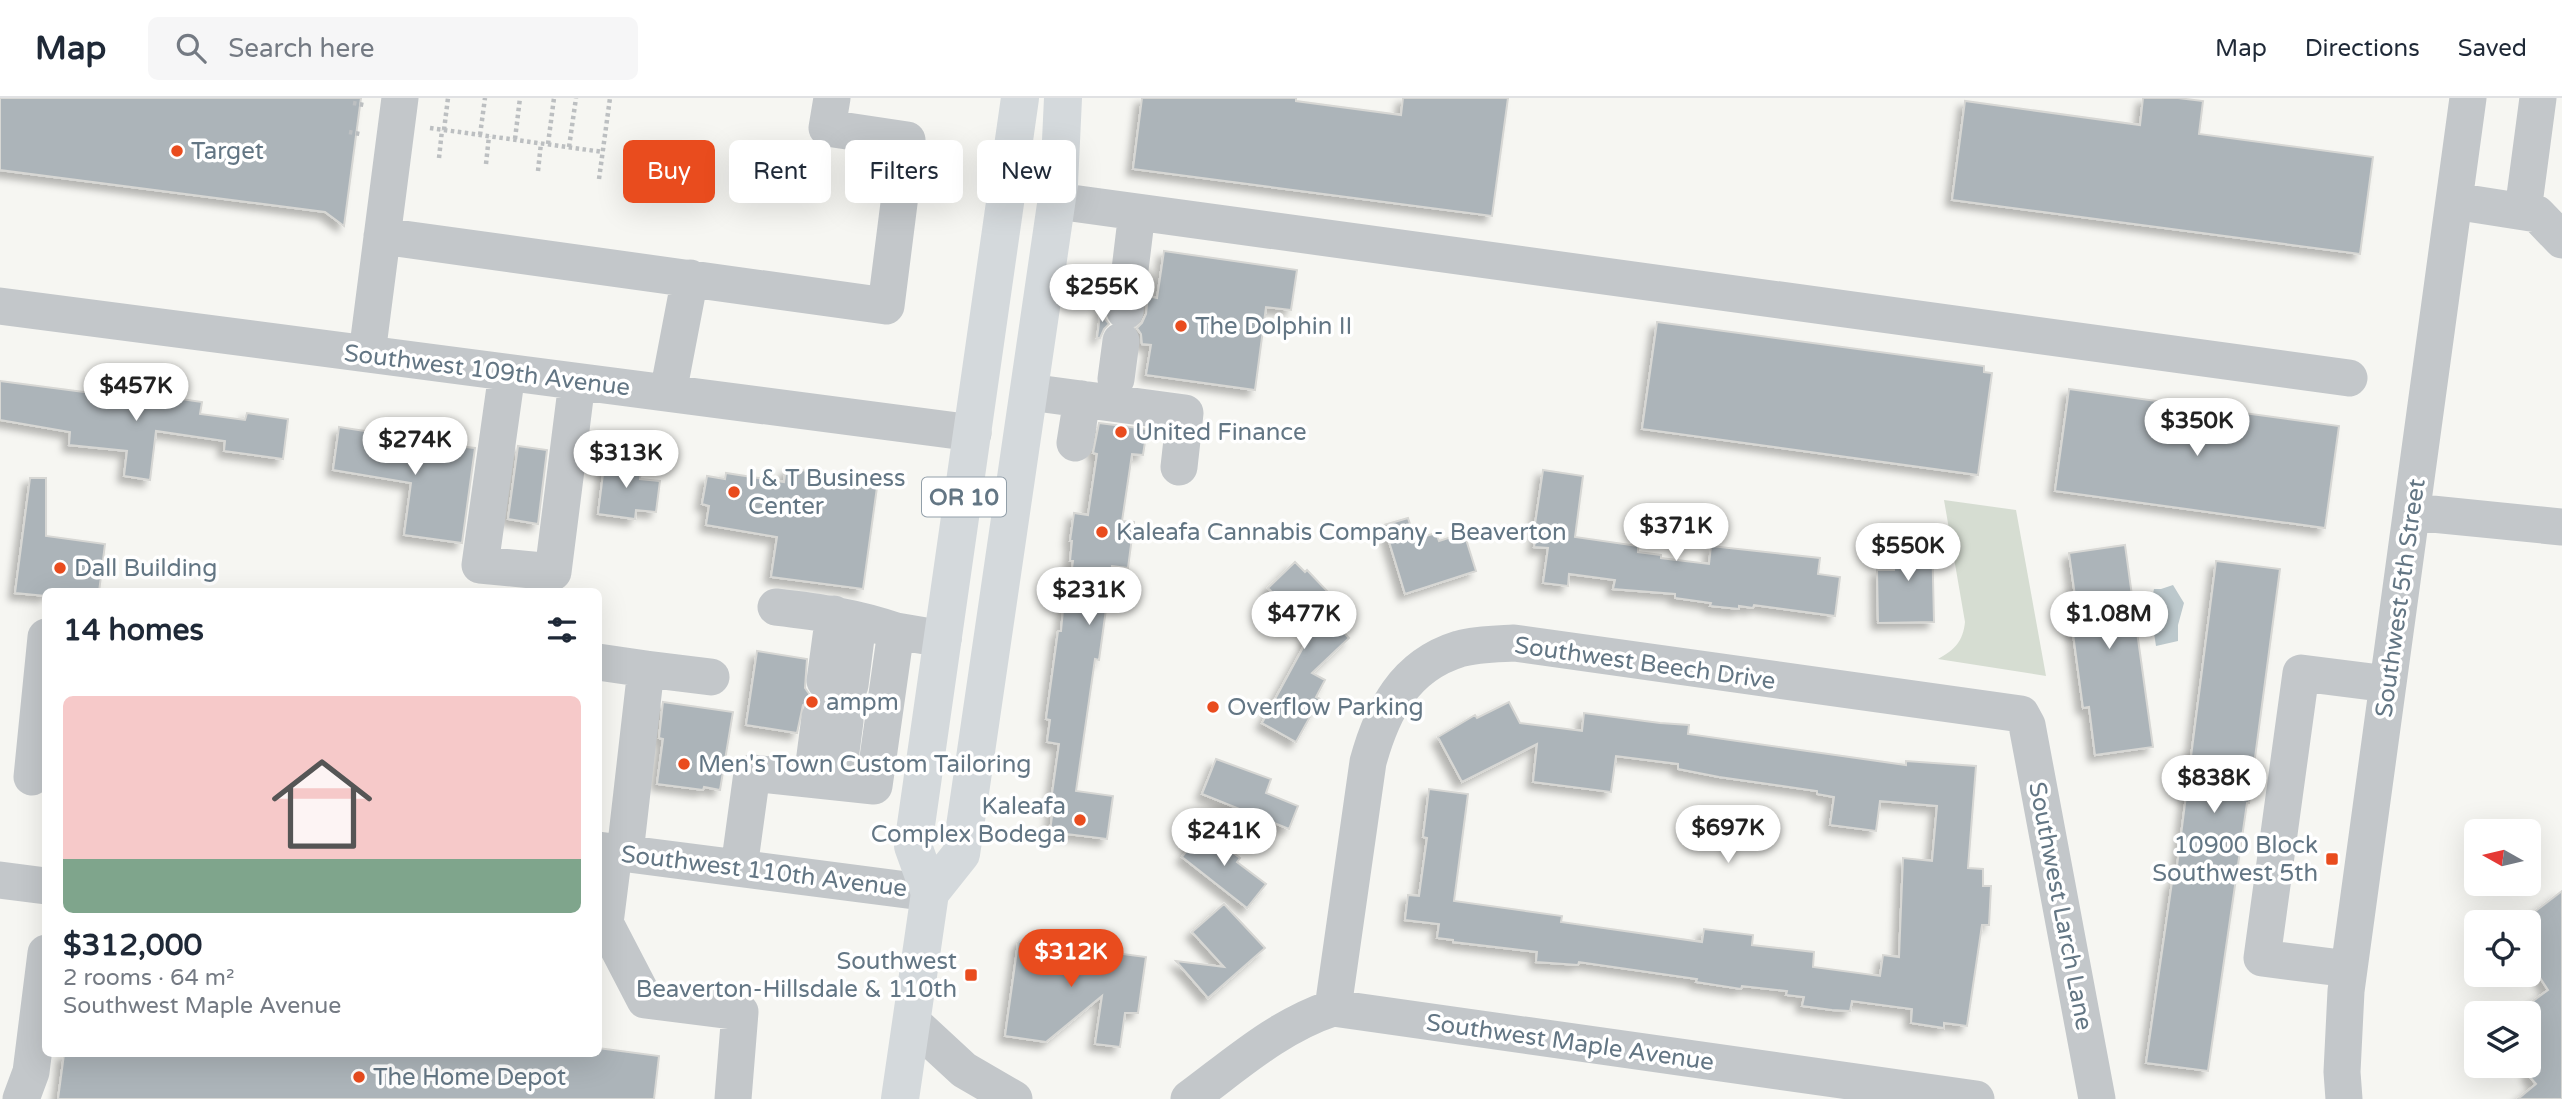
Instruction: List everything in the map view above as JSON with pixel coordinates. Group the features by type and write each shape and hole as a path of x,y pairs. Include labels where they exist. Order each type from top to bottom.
{"main road":[{"name":"OR 10","path":"900,1099 930,892 913,846 1020,98"},
{"name":"OR 10","path":"1061,140 1063,98"},
{"name":"OR 10","path":"930,892 961,854 1057,203"},
{"path":"973,433 987,441 1014,492"}],"street":[{"path":"382,236 886,306 908,140 827,128 832,98"},
{"name":"Southwest 5th Street","path":"2344,1099 2342,1072 2349,969 2468,98"},
{"path":"2523,211 2538,98"},
{"path":"367,354 399,111"},
{"path":"2454,201 2537,214 2562,240"},
{"path":"1072,203 2348,378"},
{"path":"1116,379 1137,212"},
{"path":"668,393 690,278"},
{"name":"Southwest 109th Avenue","path":"0,306 973,433"},
{"path":"507,373 480,565 553,572 578,382"},
{"path":"1029,392 1185,413 1179,467"},
{"path":"1076,443 1082,399"},
{"path":"2412,512 2562,527"},
{"path":"776,607 846,616 896,631 943,639"},
{"path":"838,683 846,616"},
{"path":"874,786 896,631"},
{"name":"Southwest Beech Drive","path":"1333,1008 1368,762 1377,727 1393,698 1415,674 1437,659 1460,649 1514,643 2021,714"},
{"path":"602,663 711,677"},
{"path":"26,776 42,665"},
{"path":"646,669 612,852 605,923 645,1000 740,1012 733,1099"},
{"path":"2349,969 2262,958 2301,673 2388,684"},
{"name":"Southwest Larch Lane","path":"2021,714 2027,724 2096,1099"},
{"path":"824,781 832,719"},
{"path":"739,868 752,773 922,791"},
{"name":"Southwest 110th Avenue","path":"612,852 930,892"},
{"path":"0,880 42,886"},
{"path":"21,1099 31,1072 42,985"},
{"name":"Southwest Maple Avenue","path":"1189,1099 1287,1027 1307,1016 1333,1008 1976,1099"},
{"path":"912,1022 964,1070 1014,1099"}],"path":[{"path":"439,158 448,98"},
{"path":"480,135 485,98"},
{"path":"515,139 520,98"},
{"path":"538,171 554,98"},
{"path":"569,147 576,98"},
{"path":"599,179 610,98"},
{"path":"353,103 364,105"},
{"path":"399,111 443,130 603,152"},
{"path":"349,132 360,134"},
{"path":"486,164 489,136"}],"shaded area":[{"path":"1944,500 2016,510 2046,676 1938,659 1957,644 1965,622"},
{"path":"2173,585 2184,603 2178,625 2178,641 2156,646 2150,607 2154,589"}],"building":[{"name":"Target","path":"0,98 361,98 344,226 325,212 0,170"},
{"path":"1142,98 1296,98 1296,101 1401,115 1403,98 1508,98 1492,216 1133,169"},
{"path":"2143,98 2203,101 2199,134 2373,157 2360,254 1952,200 1965,101 2140,125"},
{"name":"The Dolphin II","path":"1164,251 1297,270 1291,310 1266,307 1255,390 1146,375 1151,345 1142,344 1137,328 1146,314 1148,296 1157,298"},
{"path":"1101,308 1104,309 1105,319 1109,324 1100,338 1097,338"},
{"path":"1657,322 1984,366 1984,372 1992,373 1978,475 1642,429"},
{"path":"0,381 152,401 153,395 202,402 200,414 245,420 247,413 288,419 283,459 224,451 225,441 156,431 150,480 124,476 127,451 69,445 70,432 0,420"},
{"path":"2069,389 2339,426 2325,528 2055,491"},
{"path":"1099,423 1147,429 1143,455 1132,454 1122,521 1134,522 1128,568 1112,566 1076,791 1113,796 1107,839 1050,832 1053,808 1050,808 1059,744 1047,742 1050,720 1046,719 1058,631 1061,631 1063,610 1066,611 1073,561 1070,561 1070,541 1074,513 1088,515 1097,454 1093,453"},
{"path":"339,427 417,439 418,435 457,440 456,446 475,448 462,543 404,535 411,483 333,470"},
{"path":"518,446 547,450 538,524 508,519"},
{"path":"605,458 642,462 640,479 660,481 656,512 636,510 635,519 598,514"},
{"path":"786,468 878,480 863,589 771,577 777,537 706,525 709,506 702,504 707,476 725,479 726,473 784,482"},
{"path":"1543,470 1583,476 1575,537 1638,546 1638,552 1661,555 1661,558 1709,564 1711,546 1820,558 1818,574 1840,577 1835,616 1754,605 1753,608 1739,606 1739,609 1710,606 1711,603 1675,598 1675,594 1613,589 1615,580 1569,574 1568,586 1543,583 1548,548 1534,547 1537,531 1534,531"},
{"name":"Dall Building","path":"30,478 46,478 46,536 105,544 100,588 42,588 42,596 15,593"},
{"path":"1408,518 1415,539 1436,533 1439,541 1464,533 1476,571 1405,594 1384,525"},
{"path":"1932,535 1934,622 1878,623 1877,570 1894,570 1893,536"},
{"path":"2125,545 2153,747 2095,755 2089,707 2083,708 2069,604 2076,603 2069,553"},
{"path":"2216,561 2280,569 2249,803 2208,1071 2146,1063 2172,882 2175,882"},
{"path":"1295,562 1305,572 1307,570 1327,591 1324,593 1336,604 1326,614 1349,638 1312,673 1325,680 1316,697 1320,699 1296,742 1262,723 1311,633 1268,588"},
{"path":"757,651 807,659 805,688 812,698 803,705 797,733 746,725"},
{"path":"663,702 733,712 720,790 657,784 663,739 659,738"},
{"path":"1509,702 1520,723 1582,731 1584,713 1689,725 1688,734 1906,765 1906,761 1976,766 1968,868 1983,869 1983,886 1991,886 1989,925 1982,925 1967,1026 1944,1023 1944,1028 1911,1023 1912,1009 1852,1001 1850,1011 1832,1010 1802,1006 1804,997 1786,995 1787,991 1742,986 1741,989 1696,982 1697,979 1579,962 1578,965 1536,962 1537,952 1453,942 1437,938 1439,924 1405,920 1408,895 1419,896 1427,838 1423,837 1429,789 1468,794 1454,901 1562,916 1561,922 1702,942 1704,929 1753,935 1752,945 1814,952 1813,967 1880,976 1883,955 1899,957 1903,858 1932,861 1937,806 1880,801 1876,831 1830,825 1834,797 1817,794 1817,791 1719,777 1678,769 1678,764 1616,756 1611,792 1533,782 1537,744 1462,782 1438,737 1475,715 1477,718"},
{"path":"1216,759 1271,779 1266,793 1298,806 1289,829 1202,794"},
{"path":"1205,828 1234,849 1232,852 1240,858 1237,862 1266,884 1247,908 1182,857"},
{"path":"2562,891 2562,1099 2518,1099 2536,1084 2531,1078 2541,1078 2541,1001 2533,1001 2548,990 2541,979 2541,910 2537,910"},
{"path":"1224,904 1265,948 1208,998 1176,961 1224,967 1192,932"},
{"path":"1028,935 1070,942 1070,947 1146,957 1138,1013 1125,1013 1120,1047 1095,1044 1102,996 1046,1042 1005,1036 1018,943"},
{"name":"The Home Depot","path":"602,1049 659,1056 654,1099 58,1099 64,1057 602,1057"}],"place":[{"name":"Target","path":"177,151"},
{"name":"The Dolphin II","path":"1181,326"},
{"name":"United Finance","path":"1121,432"},
{"name":"I & T Business Center","path":"734,492"},
{"name":"Kaleafa Cannabis Company - Beaverton","path":"1102,532"},
{"name":"Dall Building","path":"60,568"},
{"name":"ampm","path":"812,702"},
{"name":"Overflow Parking","path":"1213,707"},
{"name":"Men's Town Custom Tailoring","path":"684,764"},
{"name":"Kaleafa Complex Bodega","path":"1080,820"},
{"name":"10900 Block Southwest 5th","path":"2332,859"},
{"name":"Southwest Beaverton-Hillsdale & 110th","path":"971,975"},
{"name":"The Home Depot","path":"359,1077"}]}
